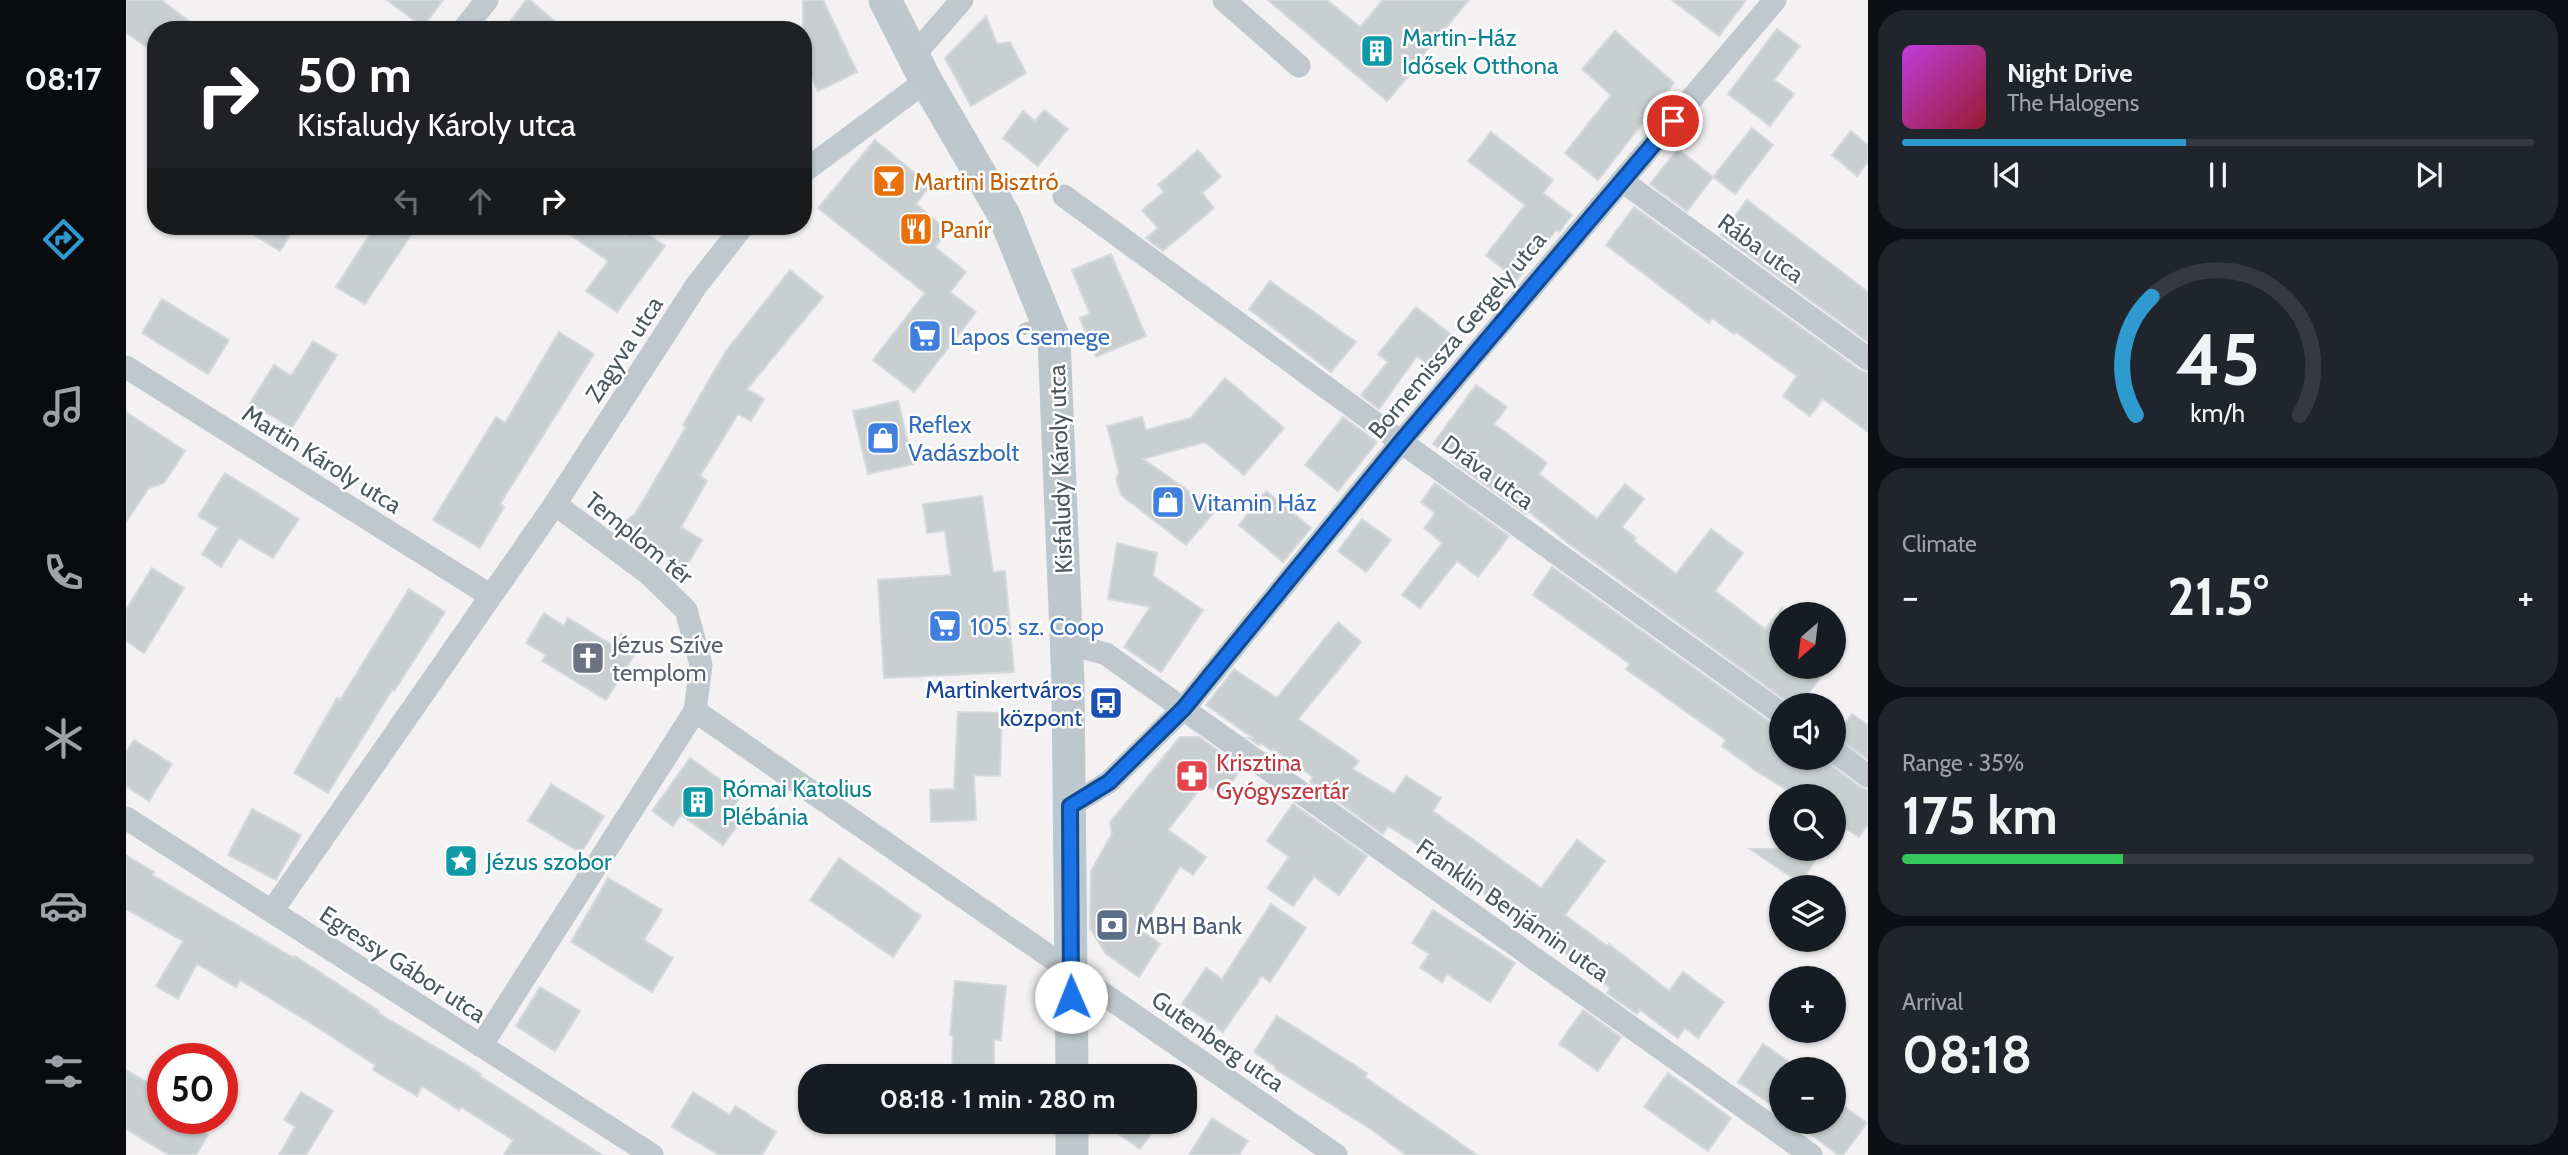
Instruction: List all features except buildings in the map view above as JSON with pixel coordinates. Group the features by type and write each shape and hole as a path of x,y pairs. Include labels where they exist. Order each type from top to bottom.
{"main road":[{"name":"Kisfaludy Károly utca","path":"885,0 920,68 1004,215 1036,326 1054,339 1067,643 1072,1064"},
{"path":"1072,1134 1072,1155"}],"street":[{"path":"470,21 487,0"},
{"path":"812,164 920,68 962,0"},
{"path":"1224,0 1298,66"},
{"name":"Bornemissza Gergely utca","path":"1184,708 1401,442 1775,0"},
{"name":"Rába utca","path":"1622,181 1868,359"},
{"name":"Dráva utca","path":"1064,195 1401,442 1769,705"},
{"name":"Zagyva utca","path":"555,504 696,286 736,235"},
{"name":"Martin Károly utca","path":"126,367 491,596"},
{"name":"Templom tér","path":"272,911 555,504 649,574 686,610 701,665 695,712 481,1046"},
{"path":"1067,643 1106,654 1184,708 1109,782 1070,806"},
{"name":"Franklin Benjámin utca","path":"1184,708 1811,1155"},
{"path":"695,712 1071,971"},
{"path":"1846,760 1868,776"},
{"name":"Egressy Gábor utca","path":"126,818 652,1155"},
{"name":"Gutenberg utca","path":"1071,971 1336,1155"}],"place":[{"name":"Martin-Ház Idősek Otthona","path":"1377,51"},
{"name":"Martini Bisztró","path":"889,181"},
{"name":"Panír","path":"916,229"},
{"name":"Lapos Csemege","path":"925,336"},
{"name":"Reflex Vadászbolt","path":"883,438"},
{"name":"Vitamin Ház","path":"1168,502"},
{"name":"105. sz. Coop","path":"945,626"},
{"name":"Jézus Szíve templom","path":"588,658"},
{"name":"Martinkertváros központ","path":"1106,703"},
{"name":"Krisztina Gyógyszertár","path":"1192,776"},
{"name":"Római Katolius Plébánia","path":"698,802"},
{"name":"Jézus szobor","path":"461,861"},
{"name":"MBH Bank","path":"1112,925"}],"route":[{"path":"1071,997 1070,806 1109,782 1184,708 1401,442 1673,121"}]}
